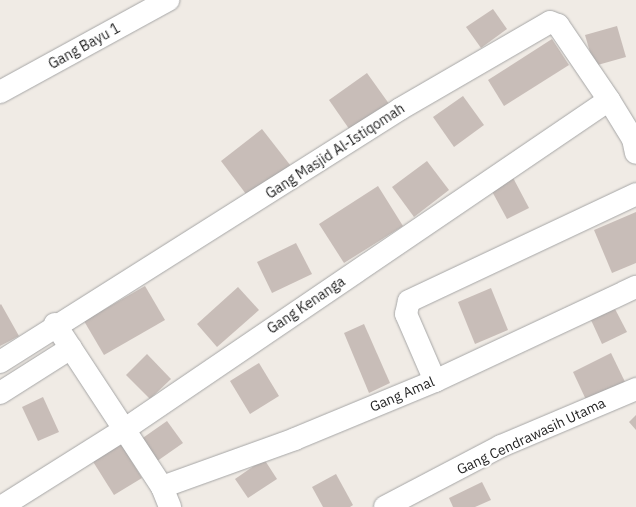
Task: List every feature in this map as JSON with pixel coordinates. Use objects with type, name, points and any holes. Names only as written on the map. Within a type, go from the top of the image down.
[{"type":"street","name":"Gang Bayu 1","points":[[0,92],[168,0]]},
{"type":"street","name":"Gang Masjid Al-Istiqomah","points":[[0,362],[55,324],[540,26],[550,22],[558,25],[609,100],[635,143]]},
{"type":"street","name":"Gang Kenanga","points":[[1,507],[125,429],[609,100]]},
{"type":"street","points":[[435,381],[406,314],[409,301],[636,194]]},
{"type":"street","name":"Gang Amal","points":[[162,487],[295,439],[435,381],[636,287]]},
{"type":"street","points":[[55,324],[162,487],[170,507]]},
{"type":"street","points":[[0,393],[71,348]]},
{"type":"street","name":"Gang Cendrawasih Utama","points":[[385,507],[501,446],[636,389]]},
{"type":"building","points":[[493,9],[507,29],[481,48],[466,27]]},
{"type":"building","points":[[617,26],[626,57],[594,66],[585,35]]},
{"type":"building","points":[[552,39],[569,65],[504,106],[488,80]]},
{"type":"building","points":[[367,73],[392,108],[354,136],[329,100]]},
{"type":"building","points":[[463,96],[484,125],[454,147],[433,117]]},
{"type":"building","points":[[262,129],[294,170],[252,202],[221,161]]},
{"type":"building","points":[[427,161],[449,190],[414,217],[392,187]]},
{"type":"building","points":[[510,172],[529,208],[507,219],[488,184]]},
{"type":"building","points":[[378,186],[403,226],[344,263],[319,224]]},
{"type":"building","points":[[636,212],[636,263],[612,273],[594,230]]},
{"type":"building","points":[[296,243],[312,274],[272,293],[257,262]]},
{"type":"building","points":[[145,286],[165,320],[104,355],[84,321]]},
{"type":"building","points":[[238,287],[259,310],[217,347],[197,324]]},
{"type":"building","points":[[491,288],[508,330],[475,344],[458,302]]},
{"type":"building","points":[[1,304],[19,336],[0,346],[0,305]]},
{"type":"building","points":[[615,309],[627,332],[602,344],[591,320]]},
{"type":"building","points":[[364,324],[390,383],[369,393],[344,333]]},
{"type":"building","points":[[611,353],[627,386],[588,404],[573,372]]},
{"type":"building","points":[[147,354],[171,379],[150,399],[126,375]]},
{"type":"building","points":[[259,363],[279,396],[250,414],[230,381]]},
{"type":"building","points":[[43,397],[59,432],[38,441],[22,407]]},
{"type":"building","points":[[636,415],[636,430],[629,422]]},
{"type":"building","points":[[167,421],[183,443],[153,464],[137,442]]},
{"type":"building","points":[[120,442],[142,478],[114,495],[92,460]]},
{"type":"building","points":[[264,459],[277,479],[248,498],[235,479]]},
{"type":"building","points":[[336,474],[353,505],[350,507],[323,507],[312,487]]},
{"type":"building","points":[[482,482],[491,500],[475,507],[453,507],[449,498]]}]
